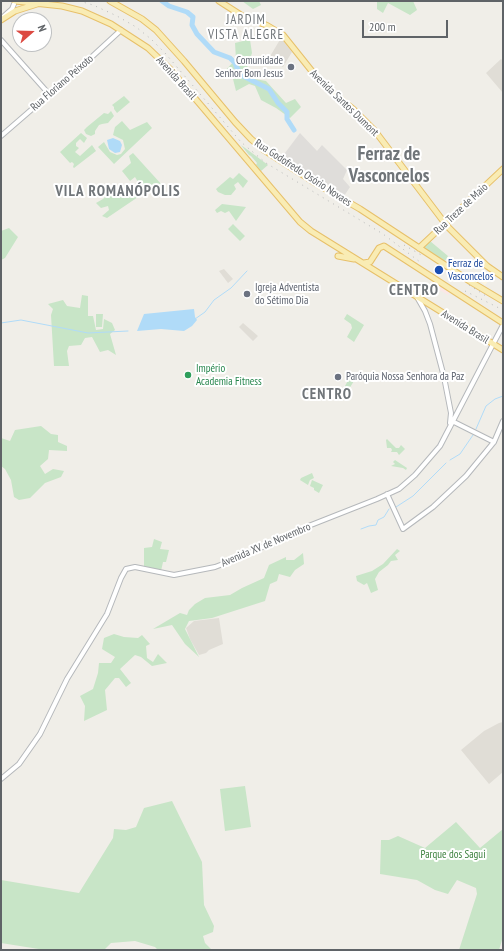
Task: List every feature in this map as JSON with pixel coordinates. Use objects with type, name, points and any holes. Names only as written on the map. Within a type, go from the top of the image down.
[{"type":"main road","name":"Rua Godofredo Osório Novaes","points":[[110,1],[142,19],[156,30],[240,128],[259,146],[503,301]]},
{"type":"main road","name":"Avenida Santos Dumont","points":[[219,1],[244,17],[266,25],[280,33],[311,72],[371,127],[446,224],[467,247],[487,266],[503,277]]},
{"type":"main road","name":"Avenida Brasil","points":[[15,3],[42,3],[82,11],[98,17],[148,48],[170,69],[298,218],[325,240],[358,260],[368,264],[503,350]]},
{"type":"main road","points":[[1,21],[15,11],[42,3]]},
{"type":"main road","name":"Rua Treze de Maio","points":[[419,248],[503,169]]},
{"type":"main road","points":[[368,264],[382,246],[503,324]]},
{"type":"main road","points":[[338,256],[358,260]]},
{"type":"street","points":[[1,21],[12,9],[15,3]]},
{"type":"street","name":"Rua Floriano Peixoto","points":[[1,136],[121,30]]},
{"type":"street","points":[[1,40],[49,94]]},
{"type":"street","points":[[416,296],[425,311],[431,326],[444,377],[451,414],[449,427]]},
{"type":"street","name":"Avenida XV de Novembro","points":[[1,779],[19,764],[40,734],[67,679],[107,614],[126,569],[135,567],[174,575],[215,566],[236,559],[318,522],[387,494],[406,483],[425,465],[440,446],[492,342],[503,324]]},
{"type":"street","points":[[452,421],[494,442]]},
{"type":"street","points":[[387,494],[403,529],[448,494],[466,476],[494,442],[503,422]]},
{"type":"shaded area","points":[[281,38],[292,52],[283,67],[269,58]]},
{"type":"shaded area","points":[[501,59],[503,61],[503,93],[486,73]]},
{"type":"shaded area","points":[[300,133],[317,151],[322,145],[347,170],[343,179],[350,187],[344,196],[282,157]]},
{"type":"shaded area","points":[[224,269],[233,279],[228,283],[219,271]]},
{"type":"shaded area","points":[[490,271],[494,274],[485,285],[481,282]]},
{"type":"shaded area","points":[[433,281],[450,291],[448,295],[431,285]]},
{"type":"shaded area","points":[[243,323],[258,336],[253,341],[239,327]]},
{"type":"shaded area","points":[[219,618],[223,644],[199,655],[186,628],[194,621]]},
{"type":"shaded area","points":[[503,722],[503,772],[489,784],[461,750],[484,731]]},
{"type":"green space","points":[[242,1],[259,1],[261,5],[253,9]]},
{"type":"green space","points":[[377,1],[413,1],[417,10],[410,15],[388,3],[383,13],[377,9]]},
{"type":"green space","points":[[249,33],[252,53],[245,74],[255,79],[266,81],[286,103],[295,99],[301,107],[290,118],[261,100],[255,86],[249,84],[236,91],[233,79],[224,72],[236,59],[235,43],[243,41]]},
{"type":"green space","points":[[124,96],[130,102],[117,113],[112,105]]},
{"type":"green space","points":[[111,111],[114,116],[108,123],[99,125],[95,131],[95,134],[91,136],[86,134],[84,130],[87,127],[104,113],[108,114]]},
{"type":"green space","points":[[122,121],[130,130],[147,122],[152,128],[114,164],[98,147],[104,142],[110,152],[117,155],[121,154],[125,149],[123,140],[113,135],[115,127]]},
{"type":"green space","points":[[81,133],[87,138],[84,143],[80,139],[76,143],[76,146],[79,148],[75,152],[80,156],[92,145],[96,151],[74,168],[74,164],[72,162],[70,163],[60,152]]},
{"type":"green space","points":[[241,145],[268,165],[261,171],[256,165],[257,163]]},
{"type":"green space","points":[[133,153],[162,185],[155,194],[151,189],[142,183],[137,188],[134,186],[138,182],[135,177],[130,181],[122,171],[131,163],[129,156]]},
{"type":"green space","points":[[239,173],[248,181],[243,188],[238,182],[234,185],[236,189],[231,195],[225,195],[218,192],[216,189],[230,177],[233,179]]},
{"type":"green space","points":[[126,183],[132,190],[127,195],[128,198],[135,193],[138,197],[107,218],[102,216],[109,210],[108,206],[101,208],[96,203],[115,188],[122,189]]},
{"type":"green space","points":[[222,204],[246,207],[236,221],[229,211],[225,213],[221,211],[217,213],[215,210]]},
{"type":"green space","points":[[233,224],[245,236],[240,241],[228,229]]},
{"type":"green space","points":[[9,228],[18,237],[5,258],[1,260],[1,231]]},
{"type":"green space","points":[[430,241],[448,256],[445,261],[424,248],[424,246]]},
{"type":"green space","points":[[82,295],[88,296],[88,316],[93,316],[96,330],[103,329],[104,319],[112,323],[115,330],[110,334],[116,355],[108,350],[100,352],[92,337],[85,338],[81,345],[69,346],[67,351],[69,366],[54,366],[51,315],[53,309],[48,304],[63,300],[67,306],[80,308]]},
{"type":"green space","points":[[96,314],[103,314],[102,327],[96,327]]},
{"type":"green space","points":[[347,314],[364,325],[354,342],[347,337],[352,328],[351,324],[344,319]]},
{"type":"green space","points":[[352,373],[357,376],[347,390],[345,389],[345,386]]},
{"type":"green space","points":[[41,426],[51,434],[58,435],[58,442],[67,446],[67,451],[49,450],[48,459],[40,466],[45,474],[53,469],[64,471],[61,477],[45,483],[30,498],[19,500],[14,497],[11,480],[5,469],[1,466],[1,438],[10,441],[15,430]]},
{"type":"green space","points":[[387,439],[396,448],[399,448],[401,445],[405,449],[399,455],[397,452],[391,452],[391,448],[387,448]]},
{"type":"green space","points":[[395,460],[407,468],[406,470],[391,466],[395,464],[393,462]]},
{"type":"green space","points":[[312,473],[314,478],[310,480],[308,485],[300,480],[301,478]]},
{"type":"green space","points":[[312,480],[323,485],[319,493],[310,486]]},
{"type":"green space","points":[[154,539],[162,542],[160,549],[169,550],[166,562],[163,562],[161,571],[144,566],[144,548],[152,547]]},
{"type":"green space","points":[[397,549],[400,551],[395,555],[398,560],[391,561],[379,572],[375,579],[378,590],[371,593],[367,583],[364,585],[357,581],[356,576],[372,571],[383,564]]},
{"type":"green space","points":[[303,553],[304,564],[295,570],[290,577],[279,574],[277,581],[270,584],[265,601],[212,618],[189,621],[185,629],[199,657],[185,644],[172,625],[153,629],[180,613],[187,615],[189,610],[195,604],[205,598],[230,595],[264,578],[269,565],[286,557],[286,560],[294,560]]},
{"type":"green space","points":[[114,634],[124,637],[138,638],[142,635],[150,644],[146,646],[147,658],[153,662],[158,654],[167,663],[152,666],[141,657],[135,655],[120,669],[131,683],[126,687],[119,678],[115,678],[105,690],[107,710],[84,721],[85,706],[80,696],[93,689],[98,673],[99,663],[111,663],[115,657],[102,649],[104,638]]},
{"type":"green space","points":[[245,786],[251,827],[225,831],[220,789]]},
{"type":"green space","points":[[172,801],[202,862],[204,905],[214,926],[213,932],[203,936],[205,943],[212,950],[158,950],[155,947],[135,941],[111,943],[104,950],[45,950],[1,943],[1,880],[79,893],[113,838],[114,829],[126,830],[136,827],[144,808]]},
{"type":"green space","name":"Parque dos Sagui","points":[[456,822],[480,848],[503,829],[503,937],[499,950],[459,950],[477,894],[476,888],[457,880],[448,894],[435,890],[417,880],[380,874],[381,840],[389,840],[398,836],[425,848]]},
{"type":"water","points":[[113,138],[120,141],[122,145],[120,152],[115,153],[109,149],[107,140]]},
{"type":"water","points":[[194,309],[197,320],[192,326],[184,331],[161,329],[137,331],[144,314]]},
{"type":"waterway","points":[[162,1],[169,6],[187,12],[193,17],[192,25],[197,34],[214,52],[230,58],[243,76],[269,89],[278,103],[287,112],[287,119],[294,130]]},
{"type":"waterway","points":[[195,319],[205,312],[214,300],[231,288],[247,271]]},
{"type":"waterway","points":[[1,323],[21,320],[88,333],[128,331]]},
{"type":"waterway","points":[[476,429],[486,406],[495,399],[503,396]]},
{"type":"waterway","points":[[450,460],[460,454],[473,435]]},
{"type":"waterway","points":[[396,507],[413,496],[446,463]]},
{"type":"waterway","points":[[361,529],[376,525],[378,520],[384,517],[389,509]]},
{"type":"railway","points":[[79,1],[93,5],[117,16],[136,27],[151,39],[165,53],[241,142],[266,163],[383,234],[420,262]]},
{"type":"railway","points":[[404,245],[423,256]]},
{"type":"railway","points":[[469,285],[486,296]]},
{"type":"railway","points":[[465,291],[503,310]]},
{"type":"place","name":"Comunidade Senhor Bom Jesus","points":[[291,67]]},
{"type":"place","name":"Ferraz de Vasconcelos","points":[[439,270]]},
{"type":"place","name":"Igreja Adventista do Sétimo Dia","points":[[247,294]]},
{"type":"place","name":"Império Academia Fitness","points":[[188,375]]},
{"type":"place","name":"Paróquia Nossa Senhora da Paz","points":[[338,377]]},
{"type":"district","name":"JARDIM VISTA ALEGRE","points":[[246,28]]},
{"type":"district","name":"Ferraz de Vasconcelos","points":[[389,166]]},
{"type":"district","name":"VILA ROMANÓPOLIS","points":[[118,192]]},
{"type":"district","name":"CENTRO","points":[[414,291]]},
{"type":"district","name":"CENTRO","points":[[327,395]]}]
